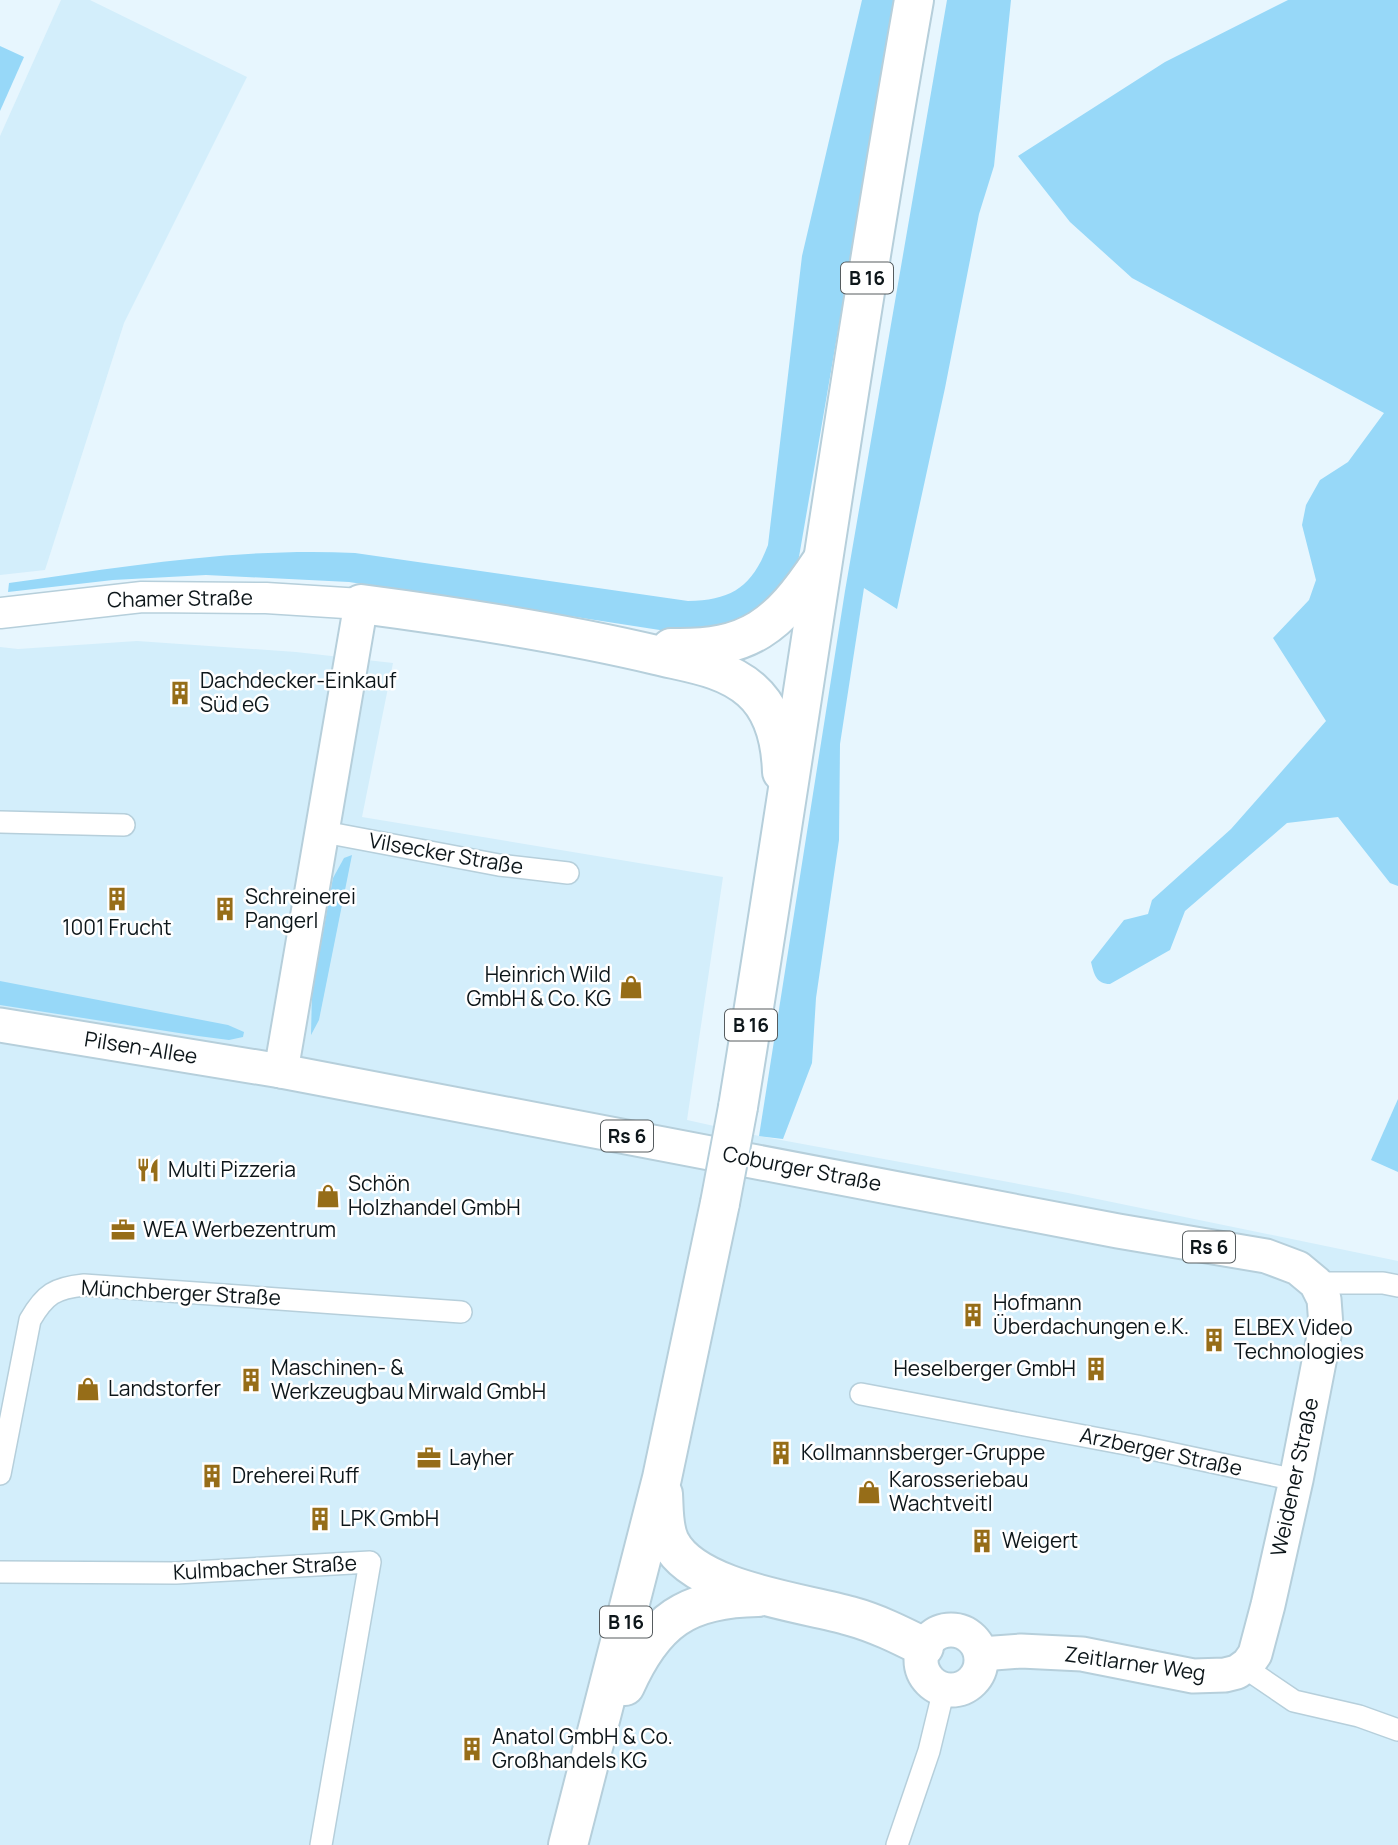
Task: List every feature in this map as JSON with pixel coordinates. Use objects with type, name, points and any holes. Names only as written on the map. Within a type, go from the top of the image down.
[{"type":"highway","name":"B 16","points":[[568,1845],[662,1478],[720,1203],[738,1107],[877,211],[914,0]]},
{"type":"highway","name":"B 16","points":[[620,646],[701,648],[739,641],[765,628],[782,614],[801,593],[825,557]]},
{"type":"highway","points":[[361,604],[458,617],[620,646]]},
{"type":"highway","name":"B 16","points":[[620,646],[716,670],[737,679],[765,704],[775,728],[781,757],[783,820]]},
{"type":"highway","name":"B 16","points":[[662,1478],[664,1522],[670,1541],[679,1554],[692,1567],[714,1578],[769,1597]]},
{"type":"highway","name":"B 16","points":[[590,1765],[637,1659],[647,1643],[670,1620],[691,1608],[719,1600],[769,1597]]},
{"type":"highway","points":[[769,1597],[851,1616],[892,1631],[924,1647]]},
{"type":"main road","points":[[281,1071],[361,604]]},
{"type":"main road","name":"Pilsen-Allee","points":[[0,1025],[281,1071]]},
{"type":"main road","name":"Coburger Straße","points":[[281,1071],[1118,1231],[1266,1256],[1298,1268],[1315,1283]]},
{"type":"main road","name":"Weidener Straße","points":[[1244,1667],[1255,1654],[1268,1605],[1326,1326],[1324,1299],[1315,1283]]},
{"type":"main road","points":[[957,1631],[972,1639],[981,1654],[981,1663],[975,1679],[961,1689],[935,1686],[923,1671],[921,1662],[924,1647],[931,1637],[939,1633],[957,1631]]},
{"type":"main road","name":"Zeitlarner Weg","points":[[981,1654],[1021,1651],[1082,1654],[1193,1676],[1225,1675],[1244,1667]]},
{"type":"street","name":"Chamer Straße","points":[[0,613],[142,597],[266,598],[361,604]]},
{"type":"street","points":[[0,822],[124,825]]},
{"type":"street","name":"Vilsecker Straße","points":[[324,832],[499,865],[568,873]]},
{"type":"street","points":[[1315,1283],[1383,1283],[1398,1286]]},
{"type":"street","name":"Münchberger Straße","points":[[0,1474],[30,1320],[50,1293],[64,1287],[84,1285],[461,1312]]},
{"type":"street","name":"Arzberger Straße","points":[[861,1394],[1137,1446],[1296,1480]]},
{"type":"street","name":"Kulmbacher Straße","points":[[0,1572],[164,1573],[370,1563],[321,1845]]},
{"type":"street","points":[[1244,1667],[1294,1701],[1360,1716],[1398,1730]]},
{"type":"street","points":[[897,1845],[929,1751],[944,1689]]},
{"type":"shaded area","points":[[61,0],[90,0],[247,77],[124,323],[45,570],[0,575],[0,136]]},
{"type":"shaded area","points":[[862,0],[895,0],[799,557],[791,578],[750,623],[679,633],[349,582],[206,575],[113,580],[8,592],[9,583],[138,565],[225,556],[312,552],[355,553],[688,601],[717,598],[738,588],[755,571],[768,545],[802,256]]},
{"type":"shaded area","points":[[947,0],[1011,0],[994,166],[979,214],[897,609],[864,588],[840,744],[839,840],[816,998],[812,1063],[783,1139],[759,1136],[845,591]]},
{"type":"shaded area","points":[[1288,0],[1398,0],[1398,886],[1390,883],[1338,817],[1287,823],[1185,911],[1170,950],[1110,984],[1105,984],[1096,978],[1091,962],[1124,920],[1148,914],[1152,900],[1231,829],[1326,721],[1273,638],[1309,600],[1316,580],[1302,525],[1306,505],[1320,480],[1348,462],[1384,413],[1132,278],[1070,222],[1018,156],[1165,62]]},
{"type":"shaded area","points":[[0,46],[24,57],[0,111]]},
{"type":"shaded area","points":[[137,641],[296,652],[393,663],[362,817],[723,877],[687,1120],[759,1136],[1068,1193],[1398,1261],[1398,1845],[0,1845],[0,647],[18,649]]},
{"type":"shaded area","points":[[352,855],[319,1020],[311,1035],[312,992],[333,878],[344,858]]},
{"type":"shaded area","points":[[0,981],[228,1025],[244,1032],[243,1037],[229,1040],[198,1036],[0,1005]]},
{"type":"shaded area","points":[[1398,1099],[1398,1172],[1371,1160]]},
{"type":"place","name":"Dachdecker-Einkauf Süd eG","points":[[180,693]]},
{"type":"place","name":"1001 Frucht","points":[[117,899]]},
{"type":"place","name":"Schreinerei Pangerl","points":[[225,909]]},
{"type":"place","name":"Heinrich Wild GmbH & Co. KG","points":[[631,987]]},
{"type":"place","name":"Multi Pizzeria","points":[[148,1170]]},
{"type":"place","name":"Schön Holzhandel GmbH","points":[[328,1196]]},
{"type":"place","name":"WEA Werbezentrum","points":[[123,1230]]},
{"type":"place","name":"Hofmann Überdachungen e.K.","points":[[973,1315]]},
{"type":"place","name":"ELBEX Video Technologies","points":[[1214,1340]]},
{"type":"place","name":"Heselberger GmbH","points":[[1096,1369]]},
{"type":"place","name":"Maschinen- & Werkzeugbau Mirwald GmbH","points":[[251,1380]]},
{"type":"place","name":"Landstorfer","points":[[88,1389]]},
{"type":"place","name":"Kollmannsberger-Gruppe","points":[[781,1453]]},
{"type":"place","name":"Layher","points":[[429,1458]]},
{"type":"place","name":"Dreherei Ruff","points":[[212,1476]]},
{"type":"place","name":"Karosseriebau Wachtveitl","points":[[869,1492]]},
{"type":"place","name":"LPK GmbH","points":[[320,1519]]},
{"type":"place","name":"Weigert","points":[[982,1541]]},
{"type":"place","name":"Anatol GmbH & Co. Großhandels KG","points":[[472,1749]]}]
